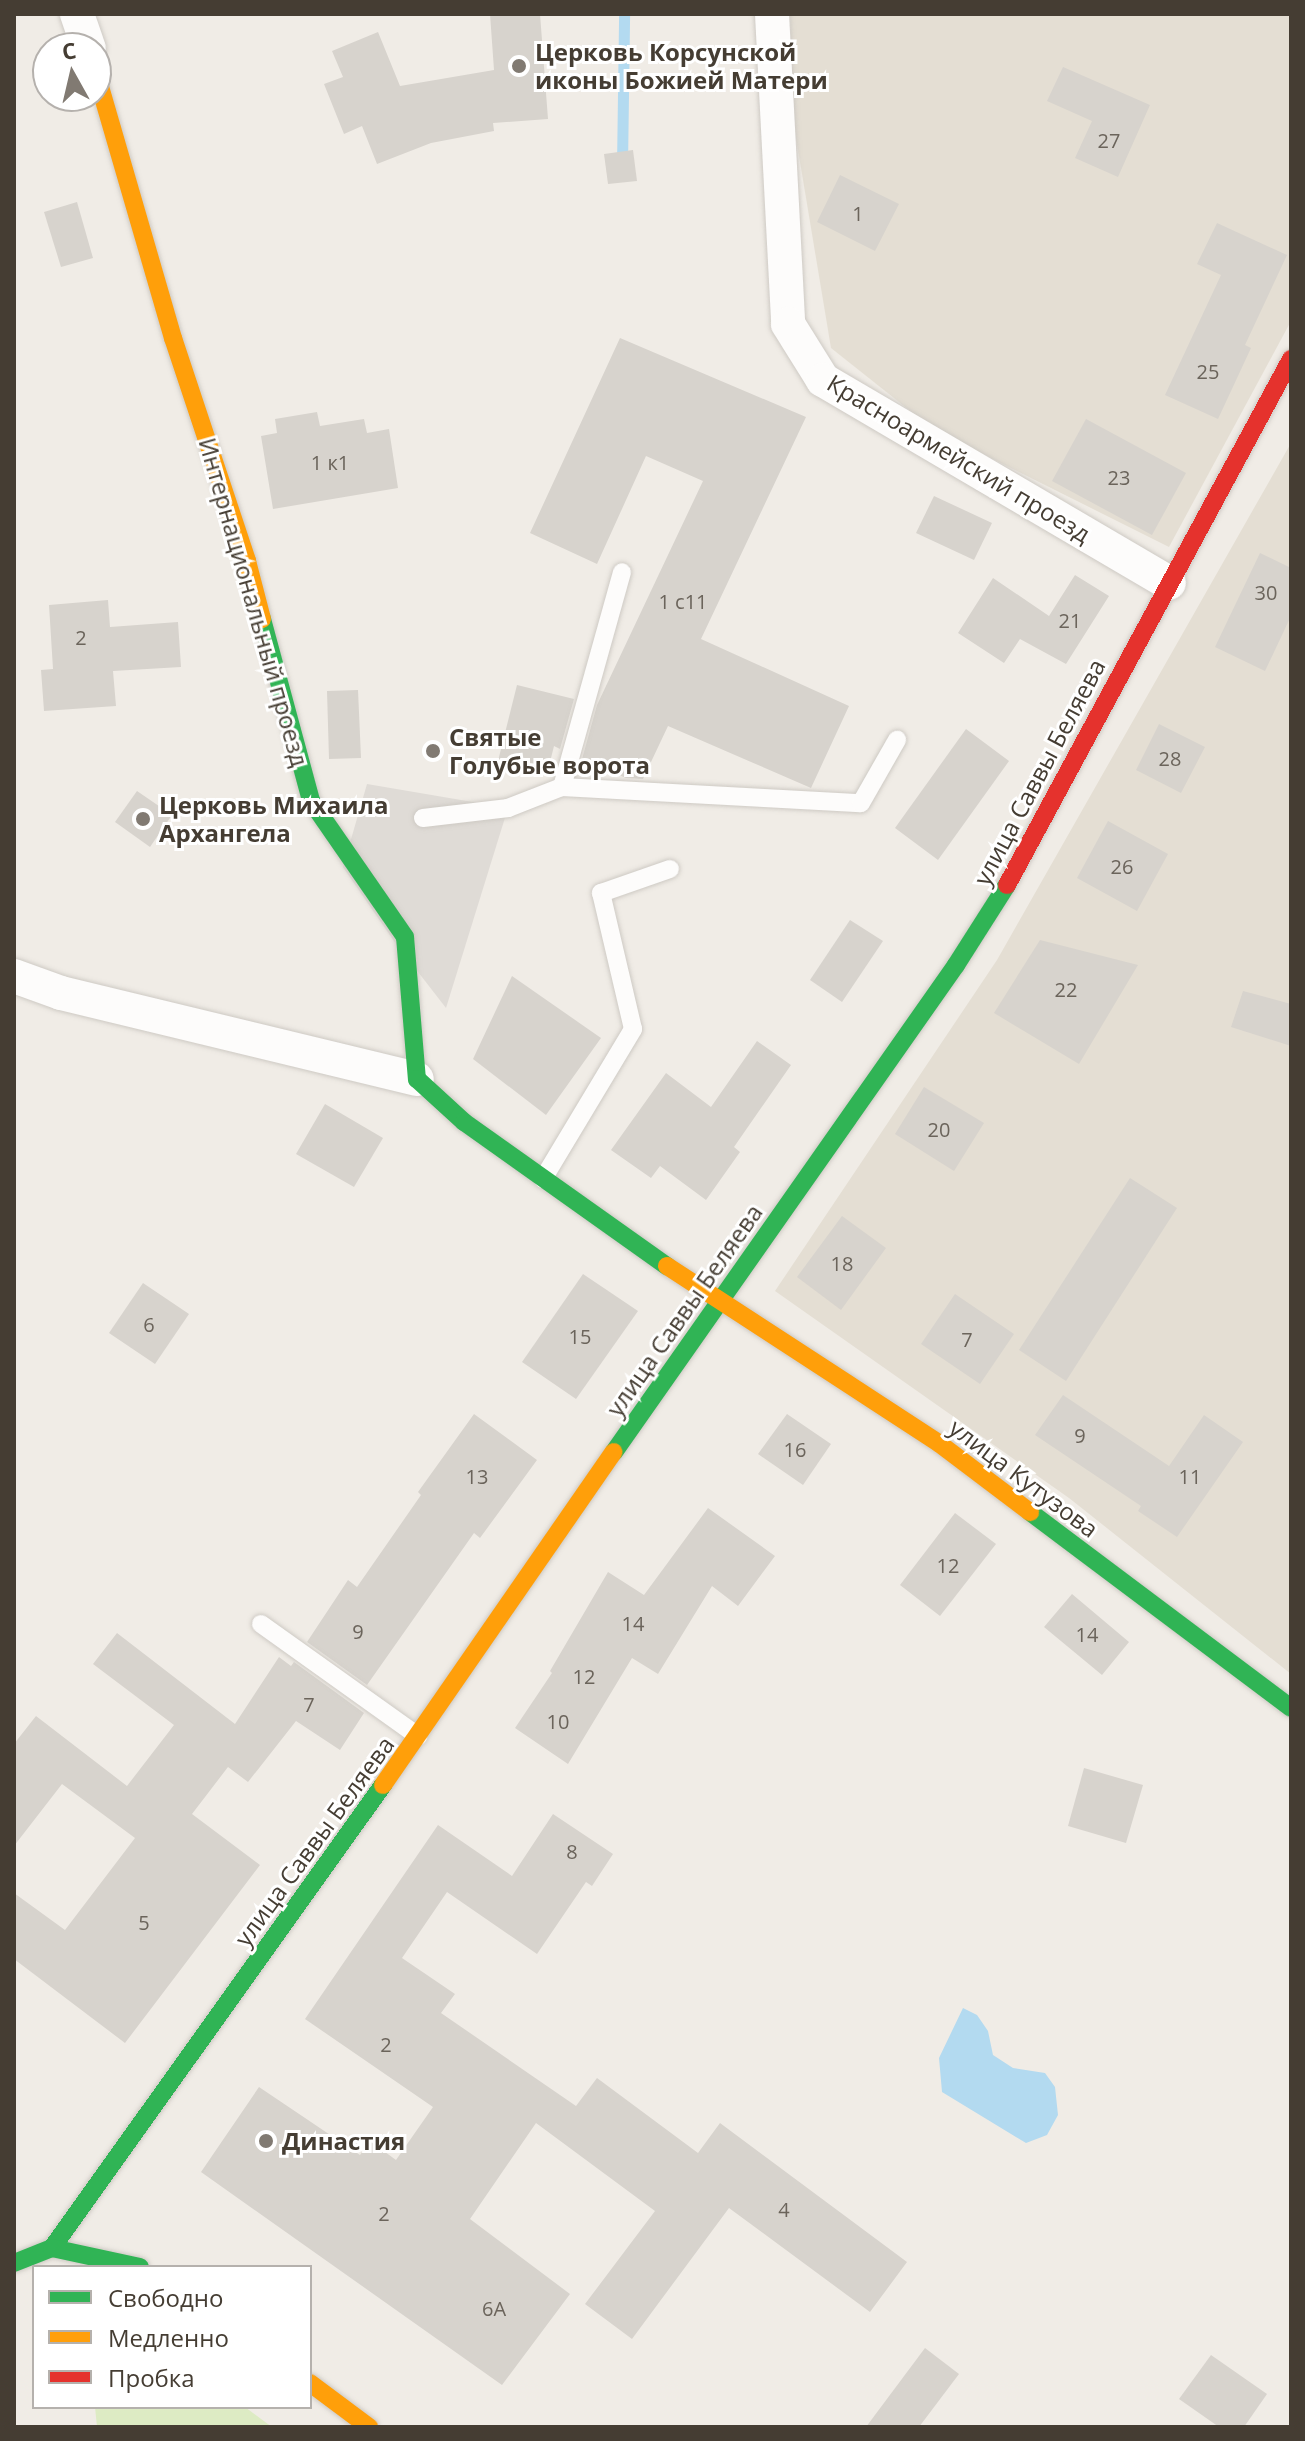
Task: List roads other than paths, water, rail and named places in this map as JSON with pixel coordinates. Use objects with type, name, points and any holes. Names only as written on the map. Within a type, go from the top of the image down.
[{"type":"street","name":"Красноармейский проезд","points":[[772,14],[788,324],[823,380],[1169,583]]},
{"type":"street","name":"Интернациональный проезд","points":[[107,112],[173,338],[247,561],[311,801],[405,937],[417,1079]]},
{"type":"street","name":"улица Саввы Беляева","points":[[52,2248],[418,1736],[717,1302],[956,965],[1001,895],[1291,359]]},
{"type":"street","points":[[14,976],[61,993],[417,1079],[464,1122],[717,1302]]},
{"type":"street","name":"улица Кутузова","points":[[717,1302],[940,1444],[1291,1708]]},
{"type":"street","points":[[14,2263],[52,2248],[131,2265]]},
{"type":"street","points":[[312,2384],[369,2427]]},
{"type":"lane","points":[[562,787],[622,572]]},
{"type":"lane","points":[[423,818],[508,808],[562,787],[861,803],[897,740]]},
{"type":"lane","points":[[543,1179],[633,1029],[601,893],[670,869]]},
{"type":"lane","points":[[261,1624],[418,1736]]},
{"type":"water","points":[[963,2008],[977,2015],[988,2031],[993,2055],[1013,2068],[1045,2073],[1055,2087],[1058,2115],[1047,2135],[1026,2143],[942,2092],[939,2058]]},
{"type":"waterway","points":[[622,166],[624,14]]},
{"type":"place","name":"Церковь Корсунской иконы Божией Матери","points":[[519,66]]},
{"type":"place","name":"Святые Голубые ворота","points":[[433,751]]},
{"type":"place","name":"Церковь Михаила Архангела","points":[[143,819]]},
{"type":"place","name":"Династия","points":[[266,2141]]}]
